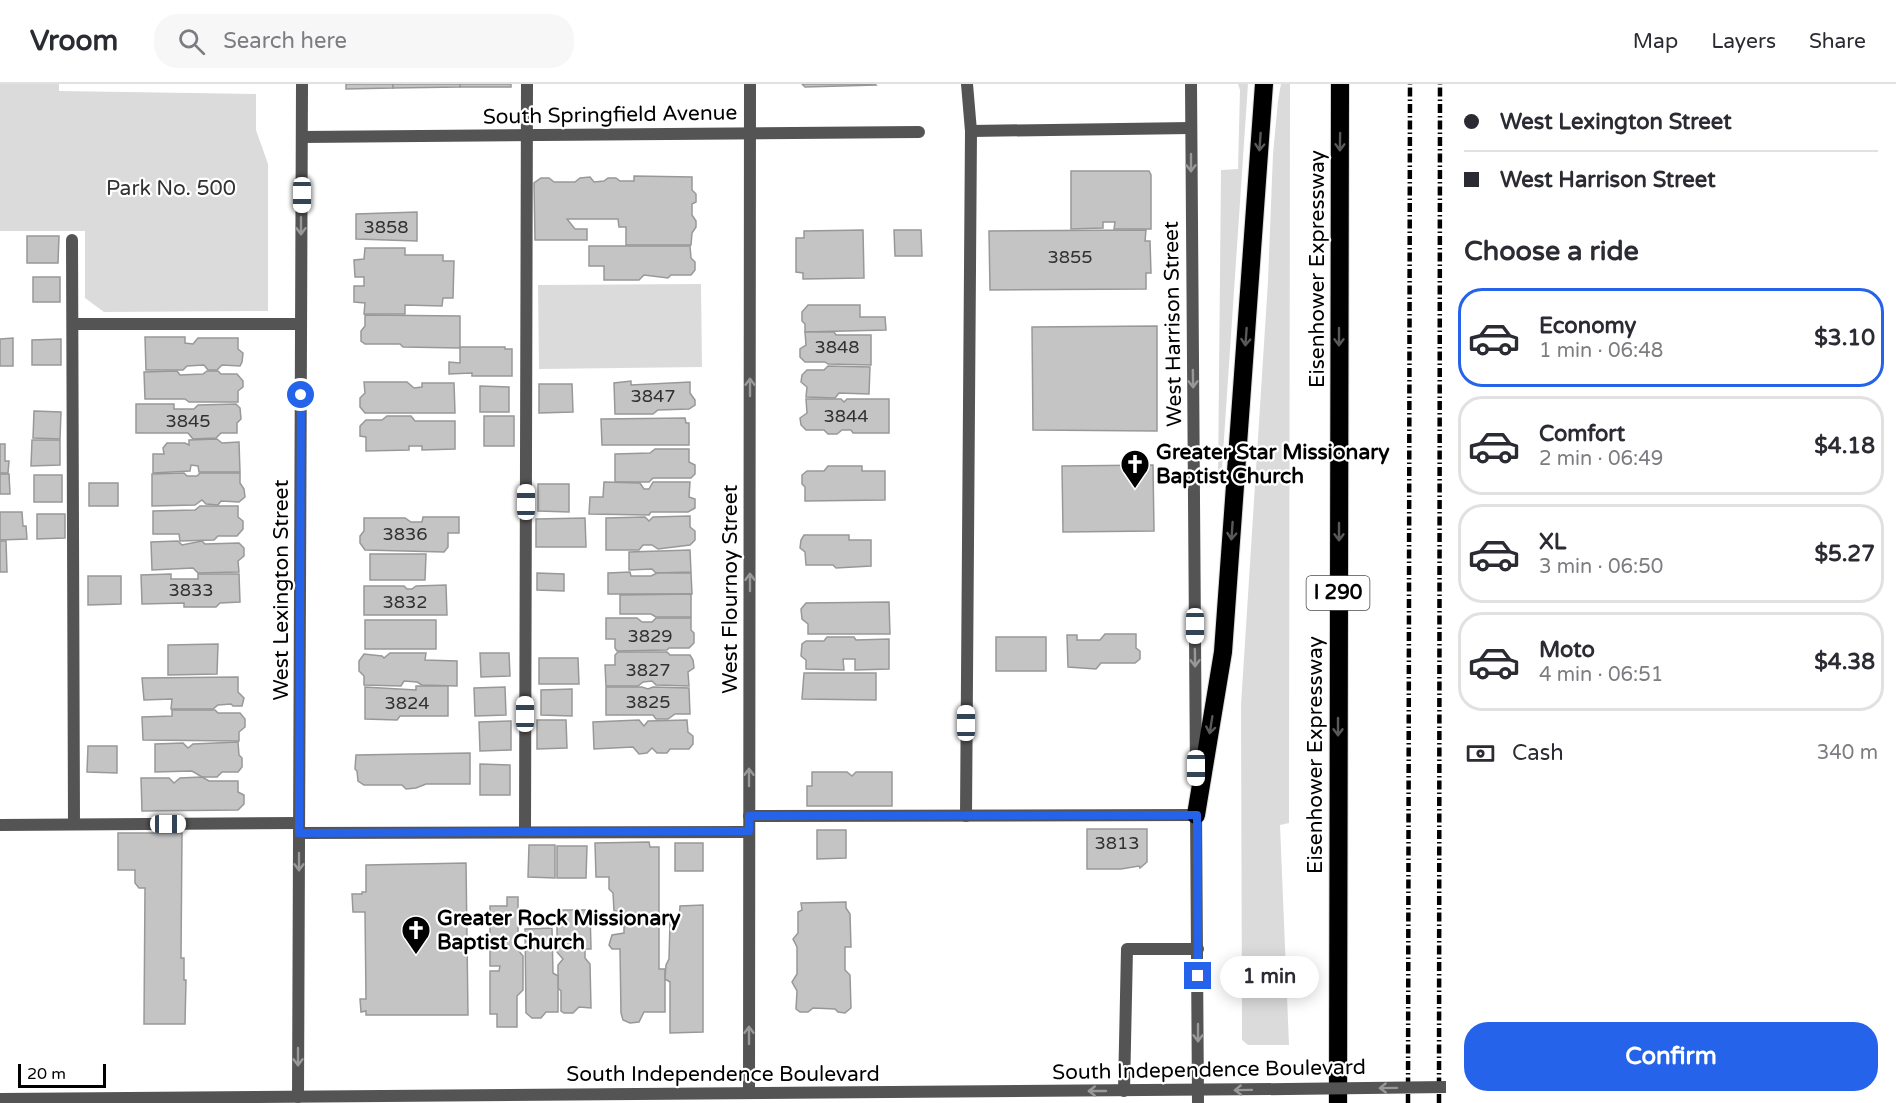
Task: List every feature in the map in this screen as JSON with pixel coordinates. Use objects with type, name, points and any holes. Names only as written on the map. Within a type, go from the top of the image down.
[{"type":"highway","points":[[1197,815],[1223,652],[1264,84]]},
{"type":"highway","name":"Eisenhower Expressway","points":[[1338,1103],[1340,84]]},
{"type":"street","name":"West Lexington Street","points":[[298,1097],[302,84]]},
{"type":"street","points":[[525,832],[527,84]]},
{"type":"street","name":"West Flournoy Street","points":[[749,1093],[750,84]]},
{"type":"street","points":[[966,816],[971,131],[967,84]]},
{"type":"street","name":"West Harrison Street","points":[[1191,84],[1198,1097]]},
{"type":"street","points":[[971,131],[1191,128]]},
{"type":"street","name":"South Springfield Avenue","points":[[302,137],[919,132]]},
{"type":"street","points":[[72,240],[74,824]]},
{"type":"street","points":[[73,324],[301,324]]},
{"type":"street","points":[[749,816],[1197,815]]},
{"type":"street","points":[[0,825],[74,824],[525,832],[749,831]]},
{"type":"street","points":[[1124,1091],[1126,949],[1198,949]]},
{"type":"street","name":"South Independence Boulevard","points":[[0,1099],[1124,1091],[1198,1097],[1287,1089],[1446,1087]]},
{"type":"green space","name":"Park No. 500","points":[[0,84],[59,84],[59,91],[256,94],[256,130],[268,164],[268,311],[104,312],[85,298],[85,231],[0,231]]},
{"type":"green space","points":[[1238,84],[1248,84],[1221,483],[1218,483],[1221,170],[1238,169],[1240,90]]},
{"type":"green space","points":[[1281,84],[1290,84],[1289,823],[1280,825],[1289,1045],[1248,1045],[1242,1040],[1241,705],[1268,281],[1273,154]]},
{"type":"green space","points":[[701,284],[702,367],[539,369],[538,285]]},
{"type":"building","points":[[346,84],[393,84],[393,88],[346,89]]},
{"type":"building","points":[[393,84],[460,84],[460,87],[393,88]]},
{"type":"building","points":[[460,84],[511,84],[511,87],[460,87]]},
{"type":"building","points":[[802,84],[875,84],[876,85],[805,87]]},
{"type":"building","points":[[1071,171],[1149,171],[1151,175],[1151,229],[1114,229],[1115,222],[1103,222],[1103,228],[1071,229]]},
{"type":"building","points":[[634,176],[692,177],[692,190],[696,194],[696,202],[692,204],[692,215],[696,221],[696,227],[692,233],[691,245],[626,245],[626,227],[619,227],[618,219],[567,219],[575,229],[587,229],[587,240],[535,240],[534,183],[541,178],[549,178],[554,182],[575,182],[580,178],[590,177],[594,182],[608,178],[634,181]]},
{"type":"building","points":[[417,212],[417,241],[356,239],[356,214]]},
{"type":"building","points":[[863,230],[864,278],[803,279],[803,273],[796,272],[796,238],[804,238],[804,231]]},
{"type":"building","points":[[894,230],[921,230],[922,256],[895,256]]},
{"type":"building","points":[[1146,230],[1145,241],[1150,241],[1151,273],[1146,273],[1146,289],[990,290],[989,231]]},
{"type":"building","points":[[27,236],[59,236],[58,263],[27,263]]},
{"type":"building","points":[[589,246],[690,246],[695,270],[691,275],[671,275],[668,278],[644,275],[639,280],[604,280],[604,266],[589,266]]},
{"type":"building","points":[[365,248],[405,248],[405,255],[443,255],[443,261],[454,261],[453,298],[443,298],[442,306],[405,305],[405,314],[364,314],[365,303],[354,302],[354,286],[364,286],[364,277],[355,277],[354,260],[364,259]]},
{"type":"building","points":[[33,277],[60,277],[60,302],[33,302]]},
{"type":"building","points":[[808,305],[860,305],[860,317],[885,317],[886,330],[805,332],[802,312]]},
{"type":"building","points":[[365,315],[460,316],[460,348],[365,344],[361,341],[361,331],[365,326]]},
{"type":"building","points":[[1157,326],[1157,431],[1033,430],[1032,327]]},
{"type":"building","points":[[805,332],[871,335],[871,365],[805,362],[800,357],[800,349],[806,345]]},
{"type":"building","points":[[145,337],[185,337],[185,343],[193,344],[198,338],[238,338],[238,349],[243,353],[242,362],[240,366],[222,365],[217,370],[208,370],[204,365],[187,366],[183,370],[146,370]]},
{"type":"building","points":[[13,338],[13,366],[0,366],[0,339]]},
{"type":"building","points":[[61,339],[61,365],[32,365],[32,340]]},
{"type":"building","points":[[460,347],[512,349],[512,376],[449,374],[449,362],[460,363]]},
{"type":"building","points":[[828,366],[870,367],[869,394],[839,393],[835,398],[806,397],[807,387],[801,382],[802,375],[807,370],[824,370]]},
{"type":"building","points":[[177,371],[180,375],[203,374],[207,371],[237,374],[243,381],[243,387],[238,391],[238,402],[145,399],[144,372]]},
{"type":"building","points":[[631,381],[631,385],[690,382],[690,393],[695,400],[695,405],[689,409],[658,410],[653,414],[615,414],[614,383]]},
{"type":"building","points":[[364,382],[407,382],[414,388],[422,387],[422,383],[454,383],[455,413],[365,413],[360,407],[360,398],[365,393]]},
{"type":"building","points":[[539,384],[572,384],[573,412],[539,413]]},
{"type":"building","points":[[480,386],[509,387],[509,412],[480,412]]},
{"type":"building","points":[[806,399],[841,399],[844,402],[847,399],[889,399],[889,433],[853,433],[851,430],[842,430],[837,434],[828,434],[824,430],[806,430],[801,425],[800,418],[807,413]]},
{"type":"building","points":[[136,404],[174,404],[174,409],[194,409],[198,405],[236,404],[240,408],[241,419],[237,423],[237,433],[221,433],[216,438],[193,439],[188,433],[136,433]]},
{"type":"building","points":[[34,411],[61,412],[60,439],[33,438]]},
{"type":"building","points":[[387,416],[411,416],[415,421],[455,421],[455,449],[422,450],[422,446],[409,446],[409,450],[366,451],[366,437],[360,436],[360,426],[366,420],[382,420]]},
{"type":"building","points":[[484,416],[514,416],[514,446],[484,446]]},
{"type":"building","points":[[685,418],[686,423],[689,423],[689,445],[602,445],[601,419]]},
{"type":"building","points":[[217,439],[222,443],[239,442],[240,472],[199,472],[198,466],[191,465],[190,471],[153,473],[153,454],[164,454],[163,448],[167,443],[189,445],[189,440]]},
{"type":"building","points":[[32,440],[60,440],[60,465],[31,466]]},
{"type":"building","points":[[0,444],[5,444],[5,461],[9,461],[8,473],[0,473]]},
{"type":"building","points":[[655,449],[689,449],[689,462],[695,465],[695,474],[691,478],[653,478],[649,482],[615,482],[615,454],[650,453]]},
{"type":"building","points":[[1153,465],[1154,531],[1063,532],[1062,466]]},
{"type":"building","points":[[828,466],[862,466],[862,471],[885,471],[885,500],[805,501],[802,475],[807,471],[824,471]]},
{"type":"building","points":[[184,473],[187,476],[197,476],[200,473],[240,473],[240,483],[245,497],[239,502],[221,501],[218,505],[206,504],[202,500],[195,505],[152,506],[152,474]]},
{"type":"building","points":[[0,474],[9,474],[10,494],[0,494]]},
{"type":"building","points":[[34,475],[62,475],[62,502],[34,502]]},
{"type":"building","points":[[604,482],[640,483],[644,489],[649,489],[653,482],[690,482],[689,497],[695,499],[695,508],[688,512],[651,512],[649,515],[589,514],[590,497],[603,497]]},
{"type":"building","points":[[89,483],[118,483],[118,506],[89,506]]},
{"type":"building","points":[[538,484],[569,484],[569,512],[538,511]]},
{"type":"building","points":[[200,506],[238,506],[238,517],[243,521],[243,529],[237,536],[218,536],[214,540],[180,541],[179,534],[153,534],[153,511],[195,510]]},
{"type":"building","points":[[0,512],[22,512],[27,539],[0,540]]},
{"type":"building","points":[[37,514],[65,514],[65,538],[37,539]]},
{"type":"building","points":[[690,516],[690,527],[695,531],[695,540],[690,545],[658,549],[652,545],[643,545],[639,550],[606,550],[606,518],[645,517],[649,521],[653,517]]},
{"type":"building","points":[[423,517],[459,517],[459,533],[448,533],[448,547],[444,552],[365,550],[360,543],[360,536],[364,531],[364,518],[405,518],[411,522],[422,522]]},
{"type":"building","points":[[585,518],[586,547],[536,547],[536,519]]},
{"type":"building","points":[[804,535],[849,535],[849,540],[871,540],[871,566],[836,568],[833,565],[806,565],[805,552],[800,548]]},
{"type":"building","points":[[0,541],[6,541],[7,572],[0,572]]},
{"type":"building","points":[[178,541],[182,545],[202,541],[205,544],[239,543],[244,548],[244,556],[238,561],[239,572],[198,573],[193,568],[152,570],[151,542]]},
{"type":"building","points":[[690,550],[691,572],[656,573],[652,569],[629,570],[629,552]]},
{"type":"building","points":[[370,554],[426,554],[425,580],[370,580]]},
{"type":"building","points":[[630,572],[631,576],[691,573],[692,594],[608,594],[608,573]]},
{"type":"building","points":[[537,573],[564,574],[564,591],[537,590]]},
{"type":"building","points":[[171,574],[171,579],[198,579],[198,574],[239,574],[240,602],[220,603],[216,607],[184,607],[184,603],[142,604],[141,575]]},
{"type":"building","points":[[88,576],[121,576],[121,604],[88,605]]},
{"type":"building","points":[[446,585],[447,615],[364,615],[364,586],[404,586],[412,589],[416,586]]},
{"type":"building","points":[[691,594],[691,617],[620,614],[620,595]]},
{"type":"building","points":[[889,602],[890,634],[808,634],[808,624],[802,619],[801,609],[806,603]]},
{"type":"building","points":[[606,618],[637,618],[642,622],[652,622],[656,618],[691,618],[694,643],[689,648],[617,651],[615,639],[606,639]]},
{"type":"building","points":[[365,620],[436,620],[436,649],[365,649]]},
{"type":"building","points":[[1105,634],[1136,634],[1136,648],[1140,651],[1140,659],[1135,663],[1101,663],[1096,669],[1068,667],[1067,635],[1077,635],[1077,640],[1100,640]]},
{"type":"building","points":[[827,637],[854,637],[856,640],[889,639],[889,669],[855,670],[855,659],[843,659],[844,670],[806,669],[806,660],[801,656],[802,644],[806,641],[824,641]]},
{"type":"building","points":[[996,637],[1046,637],[1046,671],[996,671]]},
{"type":"building","points":[[218,644],[217,674],[168,675],[168,645]]},
{"type":"building","points":[[618,652],[667,652],[670,655],[690,655],[694,668],[688,672],[689,686],[656,685],[652,681],[643,682],[638,686],[606,686],[605,665],[615,665],[615,655]]},
{"type":"building","points":[[390,653],[426,653],[425,660],[457,661],[457,686],[422,685],[417,682],[404,681],[401,686],[364,685],[364,676],[359,671],[359,661],[364,654],[384,658]]},
{"type":"building","points":[[480,653],[509,653],[510,676],[481,677]]},
{"type":"building","points":[[539,658],[578,658],[579,684],[539,684]]},
{"type":"building","points":[[804,673],[876,673],[876,700],[802,699]]},
{"type":"building","points":[[238,677],[238,692],[244,698],[242,706],[231,704],[218,705],[213,709],[171,709],[172,699],[144,700],[142,678]]},
{"type":"building","points":[[416,686],[448,686],[448,716],[400,716],[397,720],[365,719],[365,687],[416,690]]},
{"type":"building","points":[[505,687],[506,715],[475,716],[474,688]]},
{"type":"building","points":[[606,687],[689,688],[690,714],[675,714],[668,719],[656,719],[653,715],[606,715]]},
{"type":"building","points":[[572,689],[572,716],[541,715],[541,690]]},
{"type":"building","points":[[172,710],[215,710],[218,713],[240,713],[245,719],[245,727],[239,732],[239,741],[143,740],[142,717],[172,716]]},
{"type":"building","points":[[537,720],[566,720],[567,748],[537,749]]},
{"type":"building","points":[[639,720],[644,726],[648,721],[687,720],[688,732],[693,736],[693,744],[689,749],[670,749],[667,753],[657,753],[652,748],[647,753],[639,754],[633,747],[594,749],[593,722]]},
{"type":"building","points":[[511,721],[511,750],[480,751],[479,722]]},
{"type":"building","points":[[238,742],[242,767],[238,772],[222,772],[217,777],[202,777],[192,771],[155,772],[155,744],[183,743],[188,748],[193,744]]},
{"type":"building","points":[[88,746],[117,746],[117,773],[87,772]]},
{"type":"building","points":[[470,753],[470,784],[426,784],[406,789],[402,785],[364,785],[358,781],[355,769],[356,755]]},
{"type":"building","points":[[480,764],[510,765],[510,795],[480,795]]},
{"type":"building","points":[[812,772],[847,772],[852,776],[856,772],[892,772],[892,806],[807,806],[807,786],[812,786]]},
{"type":"building","points":[[202,777],[209,781],[238,781],[238,792],[244,795],[244,804],[238,810],[142,811],[141,778],[169,778],[174,783],[180,778]]},
{"type":"building","points":[[1087,829],[1147,829],[1147,862],[1140,868],[1139,866],[1121,869],[1087,869]]},
{"type":"building","points":[[817,830],[846,830],[846,858],[817,859]]},
{"type":"building","points":[[118,833],[182,833],[181,958],[184,958],[184,980],[186,980],[185,1024],[144,1024],[145,888],[139,888],[135,883],[135,870],[118,870]]},
{"type":"building","points":[[649,842],[650,847],[659,847],[659,969],[665,969],[665,1012],[644,1012],[639,1022],[630,1023],[623,1020],[621,1013],[620,949],[612,949],[609,945],[612,935],[624,933],[624,911],[614,911],[609,877],[596,877],[595,843]]},
{"type":"building","points":[[675,843],[703,843],[703,871],[675,871]]},
{"type":"building","points":[[529,845],[555,845],[555,878],[528,877]]},
{"type":"building","points":[[557,846],[587,846],[586,878],[557,878]]},
{"type":"building","name":"Greater Rock Missionary Baptist Church","points":[[466,863],[468,1015],[366,1015],[366,1011],[361,1012],[360,999],[366,999],[365,912],[353,912],[352,894],[366,892],[366,865]]},
{"type":"building","points":[[507,897],[518,897],[518,950],[523,956],[523,990],[517,996],[517,1027],[497,1027],[497,1014],[490,1014],[490,971],[499,971],[500,966],[490,966],[490,906],[507,906]]},
{"type":"building","points":[[846,902],[846,908],[850,914],[851,947],[845,947],[845,970],[850,975],[851,1008],[845,1013],[835,1009],[813,1008],[808,1012],[800,1012],[796,1009],[797,991],[792,982],[797,974],[797,947],[793,939],[798,933],[798,912],[802,910],[801,903]]},
{"type":"building","points":[[703,905],[703,1032],[670,1033],[670,982],[665,979],[669,959],[670,922],[679,922],[680,906]]},
{"type":"building","points":[[557,910],[590,910],[591,949],[585,949],[585,958],[590,964],[591,1008],[579,1007],[573,1013],[561,1011],[558,965],[563,959],[557,952]]},
{"type":"building","points":[[552,928],[553,973],[558,976],[558,1012],[546,1012],[541,1018],[532,1018],[526,1013],[525,929]]},
{"type":"railway","points":[[1408,1103],[1410,84]]},
{"type":"railway","points":[[1439,1103],[1440,84]]},
{"type":"place","name":"Greater Star Missionary Baptist Church","points":[[1135,490]]},
{"type":"place","name":"Greater Rock Missionary Baptist Church","points":[[416,956]]},
{"type":"route","points":[[301,395],[299,833],[749,831],[749,816],[1197,815],[1198,976]]}]
